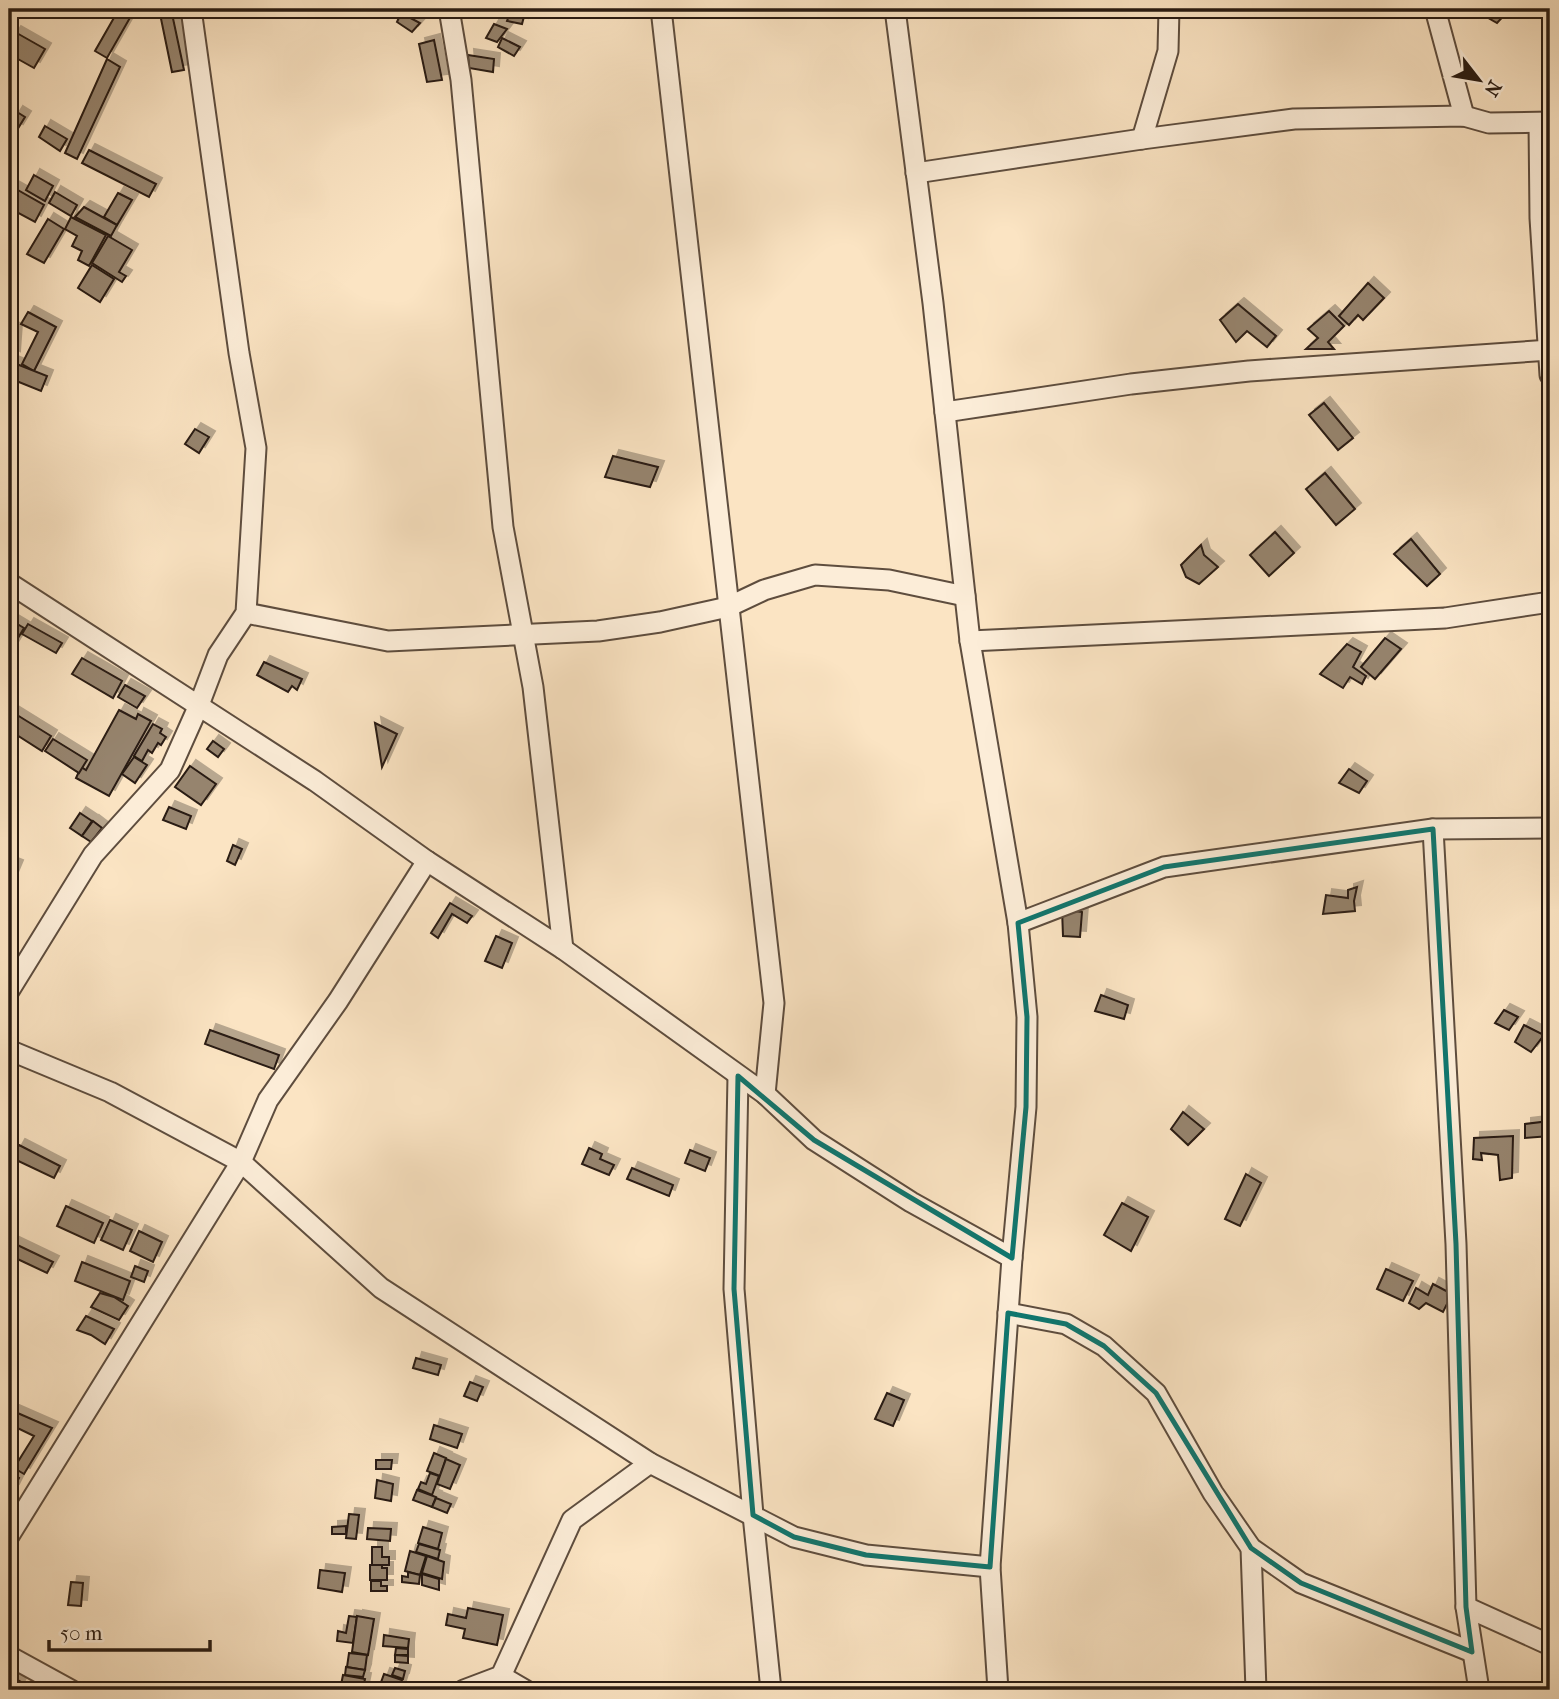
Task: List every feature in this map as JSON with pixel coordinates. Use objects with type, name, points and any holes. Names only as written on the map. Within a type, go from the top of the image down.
[{"type":"street","points":[[9,991],[93,855],[170,770],[218,654],[246,613],[256,448],[239,353],[191,9]]},
{"type":"street","points":[[449,9],[461,80],[503,527],[533,687],[564,949]]},
{"type":"street","points":[[661,9],[774,1003],[765,1094]]},
{"type":"street","points":[[895,9],[945,412],[970,641],[1018,923],[1027,1017],[1026,1107],[1012,1258],[990,1567],[998,1690]]},
{"type":"street","points":[[1142,139],[1168,51],[1169,9]]},
{"type":"street","points":[[1435,9],[1464,116]]},
{"type":"street","points":[[916,173],[1142,139],[1294,120],[1464,116],[1489,123],[1545,123],[1539,218],[1550,375]]},
{"type":"street","points":[[945,412],[1131,384],[1249,371],[1550,350]]},
{"type":"street","points":[[246,613],[388,641],[598,631],[660,622],[728,607],[764,590],[815,575],[889,580],[965,596]]},
{"type":"street","points":[[9,583],[315,782],[427,862],[564,949],[765,1094],[814,1140],[911,1202],[1012,1258]]},
{"type":"street","points":[[970,641],[1446,618],[1550,603]]},
{"type":"street","points":[[1018,923],[1164,867],[1433,829],[1550,828]]},
{"type":"street","points":[[1433,829],[1456,1244],[1466,1608],[1479,1690]]},
{"type":"street","points":[[9,1536],[241,1161],[268,1100],[338,1001],[427,862]]},
{"type":"street","points":[[9,1050],[110,1092],[241,1161],[381,1289],[650,1463],[794,1537],[866,1555],[990,1567]]},
{"type":"street","points":[[738,1076],[734,1289],[752,1515],[771,1690]]},
{"type":"street","points":[[1008,1312],[1066,1324],[1104,1346],[1156,1393],[1213,1493],[1251,1548],[1301,1583],[1472,1652]]},
{"type":"street","points":[[464,1690],[501,1676],[572,1520],[650,1463]]},
{"type":"street","points":[[1251,1548],[1256,1690]]},
{"type":"street","points":[[1466,1608],[1550,1645]]},
{"type":"street","points":[[9,1657],[71,1690]]},
{"type":"street","points":[[501,1676],[525,1690]]},
{"type":"highlighted area","points":[[1433,829],[1456,1244],[1466,1607],[1472,1652],[1301,1583],[1251,1548],[1156,1393],[1104,1346],[1066,1324],[1008,1313],[990,1567],[866,1555],[794,1537],[753,1515],[734,1289],[738,1076],[814,1140],[1012,1258],[1026,1107],[1027,1017],[1018,923],[1164,867]]},
{"type":"building","points":[[119,9],[135,9],[107,58],[95,51]]},
{"type":"building","points":[[159,9],[171,9],[184,70],[172,72]]},
{"type":"building","points":[[511,9],[526,9],[522,24],[507,21]]},
{"type":"building","points":[[1481,9],[1510,9],[1497,23],[1478,12]]},
{"type":"building","points":[[401,13],[420,23],[412,32],[397,22]]},
{"type":"building","points":[[494,24],[507,29],[497,42],[486,38]]},
{"type":"building","points":[[15,32],[45,49],[34,68],[9,54],[9,43]]},
{"type":"building","points":[[502,38],[520,47],[514,56],[498,47]]},
{"type":"building","points":[[434,40],[442,80],[427,82],[419,44]]},
{"type":"building","points":[[468,55],[494,59],[493,72],[469,68]]},
{"type":"building","points":[[107,59],[120,67],[77,159],[65,153]]},
{"type":"building","points":[[17,112],[25,117],[17,130],[9,125]]},
{"type":"building","points":[[45,126],[67,139],[60,151],[39,137]]},
{"type":"building","points":[[89,150],[156,184],[149,197],[82,163]]},
{"type":"building","points":[[34,175],[53,186],[45,201],[26,190]]},
{"type":"building","points":[[9,185],[44,205],[35,222],[9,208]]},
{"type":"building","points":[[55,192],[77,205],[71,216],[49,203]]},
{"type":"building","points":[[118,193],[132,200],[117,225],[104,217]]},
{"type":"building","points":[[84,207],[117,225],[111,236],[75,217]]},
{"type":"building","points":[[71,217],[106,235],[89,266],[78,260],[82,251],[72,246],[77,236],[65,229]]},
{"type":"building","points":[[48,219],[64,229],[44,263],[27,254]]},
{"type":"building","points":[[108,236],[132,250],[119,272],[126,276],[122,282],[92,263]]},
{"type":"building","points":[[92,265],[114,279],[100,302],[78,288]]},
{"type":"building","points":[[1368,283],[1384,298],[1363,320],[1358,315],[1349,325],[1339,316]]},
{"type":"building","points":[[1238,304],[1276,336],[1267,347],[1247,331],[1236,342],[1220,320]]},
{"type":"building","points":[[1329,311],[1344,326],[1328,342],[1334,349],[1306,349],[1318,338],[1308,329]]},
{"type":"building","points":[[28,312],[56,327],[34,371],[22,364],[38,332],[21,324]]},
{"type":"building","points":[[9,328],[16,329],[14,357],[9,354]]},
{"type":"building","points":[[9,361],[47,376],[41,391],[9,378]]},
{"type":"building","points":[[1324,403],[1353,438],[1338,450],[1309,415]]},
{"type":"building","points":[[195,429],[209,437],[199,453],[185,444]]},
{"type":"building","points":[[613,456],[658,467],[650,487],[605,477]]},
{"type":"building","points":[[1325,473],[1355,509],[1336,525],[1306,489]]},
{"type":"building","points":[[1275,532],[1294,553],[1269,576],[1250,555]]},
{"type":"building","points":[[1411,539],[1440,574],[1427,586],[1394,554]]},
{"type":"building","points":[[1201,545],[1204,555],[1218,567],[1199,584],[1186,577],[1181,565]]},
{"type":"building","points":[[9,619],[24,628],[9,653]]},
{"type":"building","points":[[28,624],[62,643],[56,653],[22,634]]},
{"type":"building","points":[[1385,638],[1401,649],[1375,679],[1361,667]]},
{"type":"building","points":[[1347,644],[1361,652],[1353,667],[1366,676],[1362,684],[1350,677],[1343,688],[1320,674]]},
{"type":"building","points":[[82,658],[122,681],[113,698],[72,674]]},
{"type":"building","points":[[264,662],[302,679],[297,690],[292,686],[288,692],[257,675]]},
{"type":"building","points":[[125,685],[145,696],[137,708],[118,697]]},
{"type":"building","points":[[9,710],[51,736],[42,751],[9,730]]},
{"type":"building","points":[[119,710],[136,719],[138,714],[151,721],[109,796],[76,778],[81,767],[86,770]]},
{"type":"building","points":[[375,723],[397,734],[382,767]]},
{"type":"building","points":[[153,724],[162,729],[160,733],[166,737],[152,753],[148,750],[142,761],[134,756]]},
{"type":"building","points":[[53,739],[87,760],[79,773],[45,751]]},
{"type":"building","points":[[213,741],[224,749],[218,757],[207,749]]},
{"type":"building","points":[[134,757],[147,765],[135,783],[122,774]]},
{"type":"building","points":[[190,766],[216,784],[201,805],[175,787]]},
{"type":"building","points":[[1349,769],[1367,781],[1359,793],[1339,783]]},
{"type":"building","points":[[169,807],[191,816],[186,829],[163,820]]},
{"type":"building","points":[[80,813],[92,821],[82,836],[70,828]]},
{"type":"building","points":[[93,821],[102,828],[91,842],[82,836]]},
{"type":"building","points":[[233,845],[242,849],[235,865],[227,861]]},
{"type":"building","points":[[9,863],[17,866],[9,885]]},
{"type":"building","points":[[1357,887],[1355,911],[1323,914],[1326,895],[1348,898],[1348,890]]},
{"type":"building","points":[[450,903],[472,916],[467,923],[452,914],[438,938],[431,933]]},
{"type":"building","points":[[1062,909],[1082,912],[1080,937],[1063,936]]},
{"type":"building","points":[[496,936],[512,943],[502,968],[485,961]]},
{"type":"building","points":[[1101,995],[1128,1005],[1124,1019],[1095,1011]]},
{"type":"building","points":[[1504,1010],[1518,1017],[1509,1030],[1495,1023]]},
{"type":"building","points":[[1524,1025],[1544,1035],[1531,1052],[1515,1042]]},
{"type":"building","points":[[210,1030],[279,1055],[274,1069],[205,1044]]},
{"type":"building","points":[[1183,1112],[1204,1129],[1188,1145],[1171,1129]]},
{"type":"building","points":[[1550,1121],[1550,1136],[1525,1138],[1525,1124]]},
{"type":"building","points":[[1513,1136],[1512,1178],[1500,1180],[1498,1155],[1481,1153],[1482,1160],[1473,1159],[1474,1138]]},
{"type":"building","points":[[19,1145],[60,1166],[54,1178],[12,1158]]},
{"type":"building","points":[[589,1148],[602,1154],[600,1159],[614,1165],[609,1175],[582,1164]]},
{"type":"building","points":[[690,1150],[710,1158],[705,1171],[685,1163]]},
{"type":"building","points":[[632,1168],[673,1185],[669,1196],[627,1179]]},
{"type":"building","points":[[1246,1174],[1261,1183],[1240,1226],[1225,1219]]},
{"type":"building","points":[[1122,1203],[1148,1217],[1131,1251],[1104,1235]]},
{"type":"building","points":[[66,1206],[103,1223],[94,1243],[57,1226]]},
{"type":"building","points":[[110,1220],[132,1230],[123,1250],[101,1240]]},
{"type":"building","points":[[139,1231],[162,1242],[153,1262],[130,1251]]},
{"type":"building","points":[[9,1241],[53,1262],[47,1273],[9,1255]]},
{"type":"building","points":[[82,1262],[130,1281],[123,1300],[75,1281]]},
{"type":"building","points":[[135,1266],[148,1271],[144,1282],[131,1277]]},
{"type":"building","points":[[1386,1269],[1413,1281],[1403,1301],[1377,1289]]},
{"type":"building","points":[[1433,1284],[1452,1294],[1443,1312],[1426,1303],[1419,1309],[1409,1303],[1416,1288],[1428,1295]]},
{"type":"building","points":[[100,1293],[114,1297],[128,1306],[119,1320],[91,1307]]},
{"type":"building","points":[[86,1316],[114,1329],[105,1344],[77,1330]]},
{"type":"building","points":[[416,1358],[441,1365],[438,1375],[413,1368]]},
{"type":"building","points":[[470,1382],[483,1387],[477,1401],[464,1396]]},
{"type":"building","points":[[887,1393],[904,1400],[893,1426],[875,1419]]},
{"type":"building","points":[[13,1411],[52,1428],[24,1474],[14,1468],[34,1436],[9,1424]]},
{"type":"building","points":[[434,1425],[462,1434],[457,1448],[430,1439]]},
{"type":"building","points":[[434,1453],[446,1458],[440,1476],[427,1471]]},
{"type":"building","points":[[446,1459],[460,1465],[450,1489],[437,1484]]},
{"type":"building","points":[[376,1460],[392,1460],[391,1469],[376,1469]]},
{"type":"building","points":[[9,1473],[19,1478],[13,1490],[9,1488]]},
{"type":"building","points":[[430,1473],[439,1476],[432,1495],[418,1489],[421,1482],[426,1484]]},
{"type":"building","points":[[377,1480],[393,1484],[391,1501],[375,1498]]},
{"type":"building","points":[[1546,1480],[1550,1480],[1550,1549],[1547,1549]]},
{"type":"building","points":[[417,1490],[436,1497],[432,1507],[413,1500]]},
{"type":"building","points":[[436,1498],[451,1504],[447,1513],[432,1507]]},
{"type":"building","points":[[349,1514],[359,1515],[356,1539],[346,1538]]},
{"type":"building","points":[[346,1526],[346,1534],[332,1534],[332,1527]]},
{"type":"building","points":[[423,1527],[442,1533],[438,1549],[418,1543]]},
{"type":"building","points":[[368,1528],[391,1529],[390,1541],[367,1539]]},
{"type":"building","points":[[419,1544],[440,1550],[438,1559],[416,1552]]},
{"type":"building","points":[[372,1547],[382,1547],[382,1557],[389,1557],[389,1565],[372,1565]]},
{"type":"building","points":[[410,1551],[426,1556],[420,1575],[405,1571]]},
{"type":"building","points":[[427,1556],[444,1562],[442,1579],[422,1573]]},
{"type":"building","points":[[370,1565],[387,1568],[387,1580],[370,1580]]},
{"type":"building","points":[[320,1570],[345,1573],[342,1592],[318,1588]]},
{"type":"building","points":[[408,1572],[420,1575],[419,1584],[402,1582],[402,1576],[408,1577]]},
{"type":"building","points":[[422,1574],[439,1579],[439,1590],[422,1585]]},
{"type":"building","points":[[371,1581],[381,1581],[381,1586],[387,1586],[387,1591],[371,1591]]},
{"type":"building","points":[[71,1582],[83,1583],[81,1606],[68,1605]]},
{"type":"building","points":[[468,1608],[503,1615],[497,1645],[463,1638],[465,1629],[446,1625],[448,1614],[466,1618]]},
{"type":"building","points":[[349,1616],[357,1617],[353,1643],[337,1641],[338,1631],[346,1633]]},
{"type":"building","points":[[357,1616],[374,1619],[368,1655],[352,1652]]},
{"type":"building","points":[[384,1635],[409,1639],[408,1648],[383,1646]]},
{"type":"building","points":[[396,1648],[408,1649],[408,1655],[395,1655]]},
{"type":"building","points":[[349,1653],[367,1655],[365,1670],[347,1667]]},
{"type":"building","points":[[395,1655],[408,1656],[408,1663],[395,1662]]},
{"type":"building","points":[[346,1667],[365,1670],[363,1677],[345,1675]]},
{"type":"building","points":[[395,1668],[405,1671],[403,1679],[392,1675]]},
{"type":"building","points":[[384,1674],[402,1680],[399,1690],[379,1688]]},
{"type":"building","points":[[9,1675],[21,1682],[17,1690],[9,1690]]},
{"type":"building","points":[[343,1675],[365,1679],[363,1689],[341,1685]]}]
